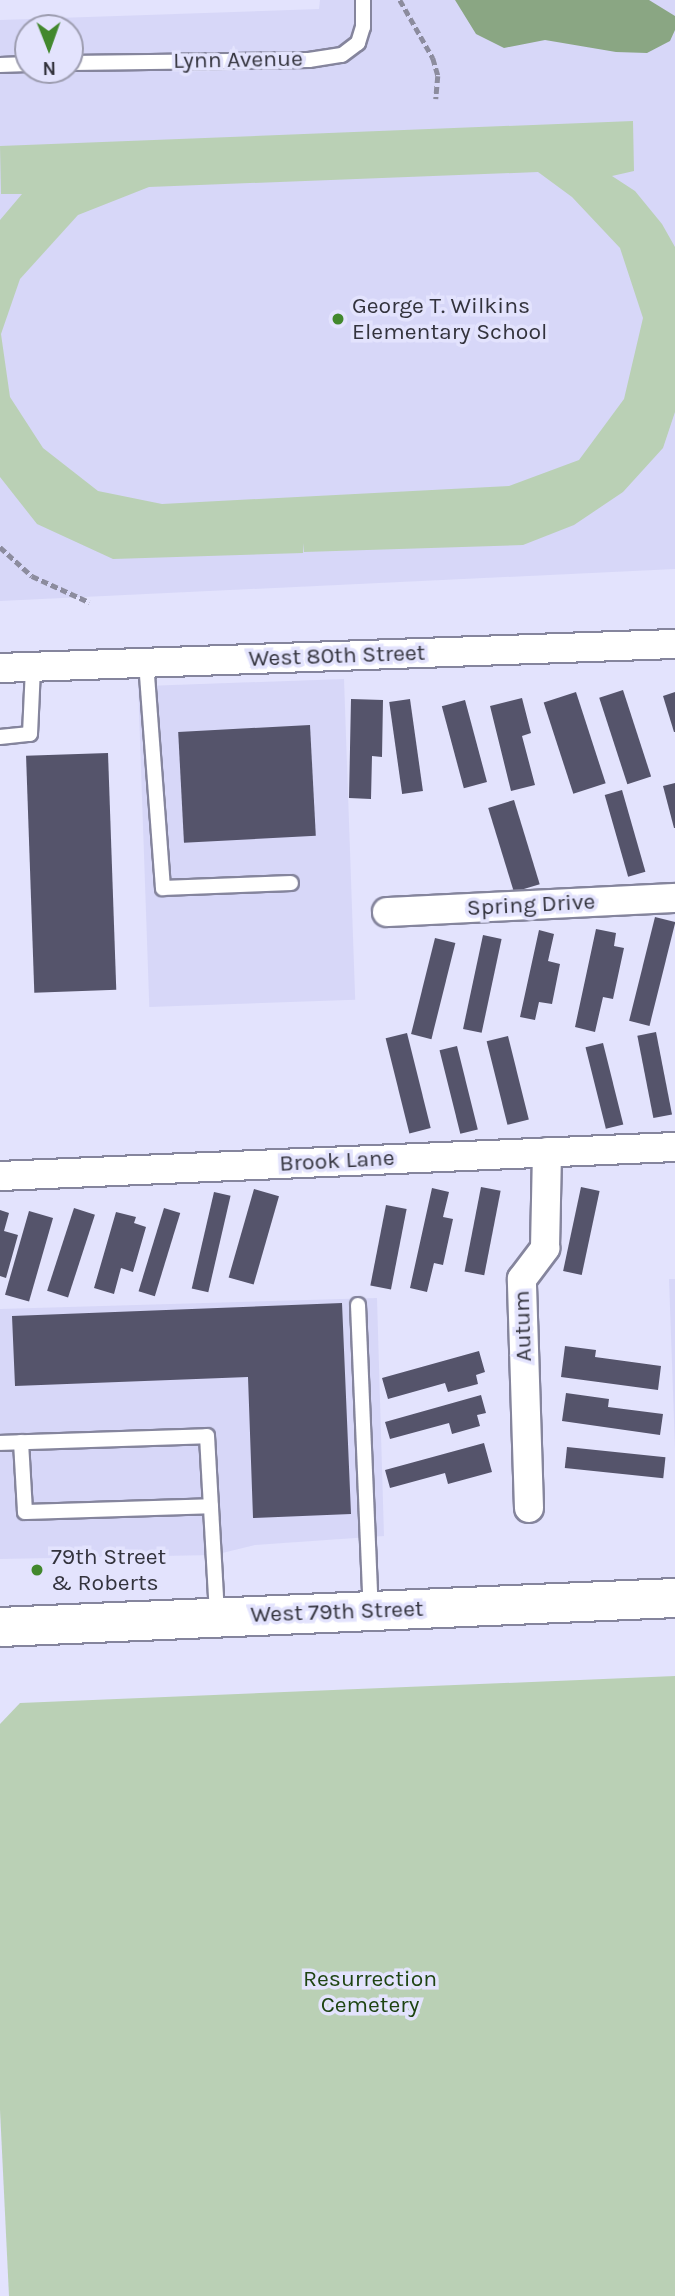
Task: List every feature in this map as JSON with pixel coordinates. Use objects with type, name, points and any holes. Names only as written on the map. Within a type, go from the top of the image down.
[{"type":"main road","name":"West 79th Street","points":[[0,1627],[675,1598]]},
{"type":"street","name":"West 80th Street","points":[[0,668],[675,644]]},
{"type":"street","name":"Spring Drive","points":[[387,912],[675,898]]},
{"type":"street","name":"Brook Lane","points":[[0,1176],[675,1147]]},
{"type":"street","name":"Autum","points":[[529,1508],[522,1279],[545,1248],[547,1152]]},
{"type":"lane","name":"Lynn Avenue","points":[[84,63],[309,60],[342,55],[358,43],[363,27],[363,0]]},
{"type":"lane","points":[[146,662],[163,888],[291,883]]},
{"type":"lane","points":[[0,737],[30,734],[33,667]]},
{"type":"lane","points":[[358,1305],[371,1611]]},
{"type":"lane","points":[[0,1443],[207,1436],[218,1617]]},
{"type":"lane","points":[[21,1442],[25,1512],[211,1506]]},
{"type":"path","points":[[400,0],[433,58],[438,76],[436,99]]},
{"type":"path","points":[[0,547],[32,576],[89,602]]},
{"type":"shaded area","name":"George T. Wilkins Elementary School","points":[[320,0],[675,0],[675,569],[0,601],[0,20],[14,20],[14,84],[84,84],[84,17],[319,9]]},
{"type":"shaded area","points":[[455,0],[649,0],[675,16],[675,30],[670,41],[647,53],[616,52],[545,40],[504,48],[476,34]]},
{"type":"shaded area","points":[[344,679],[355,1000],[149,1007],[138,686]]},
{"type":"shaded area","points":[[669,1279],[675,1279],[675,1448]]},
{"type":"shaded area","points":[[377,1298],[384,1536],[255,1545],[214,1555],[0,1559],[0,1309]]},
{"type":"green space","points":[[633,121],[634,171],[612,176],[635,191],[662,224],[675,247],[675,412],[663,448],[623,492],[574,525],[523,545],[304,552],[304,543],[303,553],[113,559],[37,524],[0,477],[0,220],[22,194],[1,194],[0,146]],"holes":[[[538,172],[572,197],[620,248],[643,318],[624,399],[579,460],[509,486],[162,504],[98,491],[43,448],[10,397],[1,334],[20,279],[78,215],[149,187]]]},
{"type":"green space","name":"Resurrection Cemetery","points":[[675,1676],[675,2296],[9,2296],[0,2110],[0,1724],[20,1703]]},
{"type":"building","points":[[623,690],[651,777],[627,784],[599,698]]},
{"type":"building","points":[[576,692],[606,783],[573,794],[544,703]]},
{"type":"building","points":[[675,692],[675,732],[674,732],[663,696]]},
{"type":"building","points":[[522,698],[531,733],[522,736],[535,785],[511,791],[490,706]]},
{"type":"building","points":[[351,699],[383,700],[382,757],[372,756],[371,799],[349,798]]},
{"type":"building","points":[[410,699],[423,791],[402,794],[389,702]]},
{"type":"building","points":[[465,700],[487,782],[464,788],[442,706]]},
{"type":"building","points":[[310,725],[316,836],[184,843],[178,732]]},
{"type":"building","points":[[108,753],[116,990],[34,993],[26,756]]},
{"type":"building","points":[[675,783],[675,828],[674,828],[663,786]]},
{"type":"building","points":[[622,790],[645,872],[628,877],[605,795]]},
{"type":"building","points":[[514,800],[540,884],[514,892],[488,808]]},
{"type":"building","points":[[655,917],[675,924],[649,1026],[629,1021]]},
{"type":"building","points":[[596,929],[616,933],[614,946],[624,948],[613,999],[603,997],[595,1032],[575,1027]]},
{"type":"building","points":[[539,930],[554,934],[548,961],[560,964],[552,1004],[539,1002],[535,1020],[520,1017]]},
{"type":"building","points":[[483,935],[502,939],[482,1033],[463,1029]]},
{"type":"building","points":[[435,938],[455,943],[431,1039],[411,1034]]},
{"type":"building","points":[[656,1032],[672,1114],[653,1118],[637,1036]]},
{"type":"building","points":[[407,1033],[431,1128],[409,1133],[386,1038]]},
{"type":"building","points":[[508,1036],[529,1119],[507,1125],[487,1041]]},
{"type":"building","points":[[603,1043],[623,1125],[606,1129],[586,1047]]},
{"type":"building","points":[[457,1046],[478,1129],[460,1134],[440,1050]]},
{"type":"building","points":[[481,1187],[501,1191],[484,1275],[465,1271]]},
{"type":"building","points":[[581,1187],[600,1191],[582,1275],[563,1271]]},
{"type":"building","points":[[432,1188],[449,1192],[443,1217],[453,1219],[443,1265],[434,1263],[427,1292],[410,1288]]},
{"type":"building","points":[[254,1189],[279,1196],[254,1285],[229,1277]]},
{"type":"building","points":[[214,1192],[231,1196],[208,1292],[192,1288]]},
{"type":"building","points":[[386,1205],[407,1209],[391,1290],[370,1285]]},
{"type":"building","points":[[74,1208],[95,1215],[68,1298],[47,1291]]},
{"type":"building","points":[[164,1208],[180,1213],[155,1296],[139,1291]]},
{"type":"building","points":[[0,1210],[9,1213],[4,1231],[18,1235],[6,1278],[0,1276]]},
{"type":"building","points":[[29,1211],[53,1218],[29,1302],[5,1295]]},
{"type":"building","points":[[116,1212],[136,1217],[134,1223],[146,1227],[133,1272],[121,1268],[114,1294],[94,1288]]},
{"type":"building","points":[[342,1303],[351,1514],[253,1518],[248,1377],[15,1386],[12,1316]]},
{"type":"building","points":[[565,1346],[596,1350],[595,1357],[661,1366],[658,1390],[561,1377]]},
{"type":"building","points":[[479,1351],[485,1372],[476,1375],[478,1384],[448,1392],[445,1383],[388,1399],[382,1378]]},
{"type":"building","points":[[566,1393],[609,1399],[608,1407],[663,1414],[660,1435],[562,1421]]},
{"type":"building","points":[[481,1395],[486,1413],[477,1415],[480,1426],[452,1434],[449,1423],[390,1439],[385,1422]]},
{"type":"building","points":[[484,1443],[492,1472],[448,1484],[445,1473],[390,1488],[385,1470]]},
{"type":"building","points":[[567,1447],[665,1457],[663,1478],[565,1468]]},
{"type":"place","name":"George T. Wilkins Elementary School","points":[[338,319]]},
{"type":"place","name":"79th Street & Roberts","points":[[37,1570]]}]
